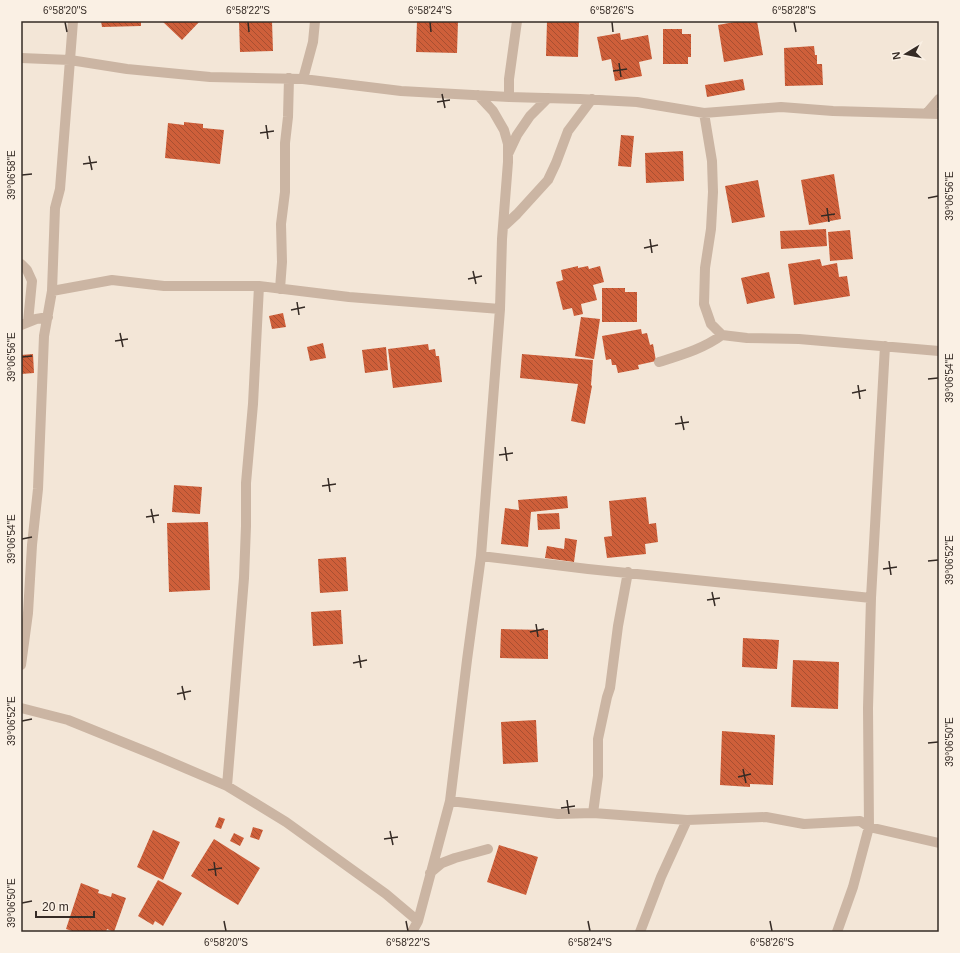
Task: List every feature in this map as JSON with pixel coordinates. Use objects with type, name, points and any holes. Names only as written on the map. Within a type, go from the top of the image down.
[{"type":"street","points":[[21,665],[28,613],[32,545],[38,489],[44,336],[52,290],[56,208],[60,189],[73,21]]},
{"type":"street","points":[[303,79],[313,42],[315,21]]},
{"type":"street","points":[[509,97],[509,79],[517,21]]},
{"type":"street","points":[[21,58],[70,60],[127,69],[210,77],[303,79],[401,91],[637,102],[704,113],[781,107],[833,111],[939,114]]},
{"type":"street","points":[[280,289],[282,262],[281,224],[286,192],[285,143],[288,117],[289,78]]},
{"type":"street","points":[[412,932],[418,921],[450,801],[481,556],[500,309],[508,144],[504,130],[493,111],[478,95]]},
{"type":"street","points":[[508,154],[517,135],[530,116],[548,98]]},
{"type":"street","points":[[927,113],[939,99]]},
{"type":"street","points":[[503,227],[548,180],[568,131],[592,100]]},
{"type":"street","points":[[704,113],[712,161],[713,192],[712,229],[705,268],[704,304],[710,324],[722,335],[748,338],[799,339],[939,351]]},
{"type":"street","points":[[21,264],[27,270],[32,281],[24,324],[48,317]]},
{"type":"street","points":[[52,290],[112,280],[164,286],[259,286],[349,297],[500,309]]},
{"type":"street","points":[[227,786],[244,578],[246,483],[253,404],[259,286]]},
{"type":"street","points":[[659,362],[710,344],[722,335]]},
{"type":"street","points":[[836,932],[853,887],[869,828],[868,708],[871,598],[885,346]]},
{"type":"street","points":[[481,556],[588,569],[871,598]]},
{"type":"street","points":[[593,813],[598,776],[598,739],[610,688],[618,626],[628,572]]},
{"type":"street","points":[[21,708],[68,720],[227,786],[286,822],[386,894],[418,921]]},
{"type":"street","points":[[450,801],[558,814],[593,813],[687,820],[766,817],[804,824],[860,821],[869,828],[939,843]]},
{"type":"street","points":[[640,932],[661,877],[687,820]]},
{"type":"street","points":[[430,873],[442,863],[488,849]]},
{"type":"building","points":[[101,21],[141,21],[141,26],[102,27]]},
{"type":"building","points":[[162,21],[200,21],[182,40]]},
{"type":"building","points":[[239,21],[272,21],[273,51],[240,52]]},
{"type":"building","points":[[417,21],[458,21],[457,53],[416,52]]},
{"type":"building","points":[[547,21],[579,21],[578,57],[546,56]]},
{"type":"building","points":[[740,21],[757,21],[763,55],[724,62],[718,25]]},
{"type":"building","points":[[663,29],[682,29],[682,34],[691,34],[691,57],[688,57],[688,64],[663,64]]},
{"type":"building","points":[[620,33],[621,40],[648,35],[652,59],[639,62],[642,76],[615,81],[611,59],[602,61],[597,37]]},
{"type":"building","points":[[814,46],[815,55],[817,55],[817,64],[822,64],[823,85],[785,86],[784,48]]},
{"type":"building","points":[[743,79],[745,90],[707,97],[705,85]]},
{"type":"building","points":[[184,122],[203,124],[203,128],[224,130],[220,164],[165,158],[168,123],[184,125]]},
{"type":"building","points":[[621,135],[634,136],[631,167],[618,166]]},
{"type":"building","points":[[683,151],[684,181],[646,183],[645,153]]},
{"type":"building","points":[[834,174],[841,219],[809,225],[801,180]]},
{"type":"building","points":[[758,180],[765,217],[732,223],[725,186]]},
{"type":"building","points":[[826,229],[827,246],[781,249],[780,231]]},
{"type":"building","points":[[850,230],[853,259],[830,261],[828,232]]},
{"type":"building","points":[[820,259],[822,266],[837,263],[839,277],[847,276],[850,296],[794,305],[788,264]]},
{"type":"building","points":[[578,266],[578,268],[588,266],[589,269],[600,266],[604,282],[593,285],[597,300],[581,304],[583,314],[574,316],[572,308],[563,310],[556,282],[563,280],[561,270]]},
{"type":"building","points":[[769,272],[775,298],[747,304],[741,278]]},
{"type":"building","points":[[602,288],[625,288],[625,292],[637,292],[637,322],[602,322]]},
{"type":"building","points":[[283,313],[286,327],[272,329],[269,316]]},
{"type":"building","points":[[581,317],[600,319],[594,359],[575,356]]},
{"type":"building","points":[[641,329],[642,334],[647,333],[650,345],[653,344],[656,361],[638,365],[639,369],[618,373],[616,365],[612,365],[611,359],[606,360],[602,336]]},
{"type":"building","points":[[323,343],[326,358],[310,361],[307,347]]},
{"type":"building","points":[[428,344],[429,350],[435,349],[436,356],[439,356],[442,382],[393,388],[388,349]]},
{"type":"building","points":[[386,347],[388,370],[365,373],[362,350]]},
{"type":"building","points":[[33,354],[34,373],[21,374],[21,355]]},
{"type":"building","points":[[522,354],[593,360],[592,386],[585,424],[571,421],[578,384],[520,378]]},
{"type":"building","points":[[174,485],[202,487],[200,514],[172,512]]},
{"type":"building","points":[[567,496],[568,508],[531,512],[528,547],[501,544],[505,508],[519,510],[518,500]]},
{"type":"building","points":[[646,497],[649,524],[656,523],[658,542],[645,544],[646,554],[607,558],[604,537],[612,536],[609,501]]},
{"type":"building","points":[[559,513],[560,529],[538,530],[537,514]]},
{"type":"building","points":[[208,522],[210,590],[169,592],[167,523]]},
{"type":"building","points":[[565,538],[577,540],[574,562],[545,558],[547,546],[564,549]]},
{"type":"building","points":[[346,557],[348,591],[320,593],[318,559]]},
{"type":"building","points":[[341,610],[343,644],[313,646],[311,612]]},
{"type":"building","points":[[501,629],[548,630],[548,659],[500,658]]},
{"type":"building","points":[[743,638],[779,640],[777,669],[742,667]]},
{"type":"building","points":[[793,660],[839,662],[838,709],[791,707]]},
{"type":"building","points":[[536,720],[538,762],[503,764],[501,722]]},
{"type":"building","points":[[722,731],[775,735],[773,785],[750,784],[750,787],[720,785]]},
{"type":"building","points":[[219,817],[225,819],[221,829],[215,827]]},
{"type":"building","points":[[253,827],[263,830],[259,840],[250,837]]},
{"type":"building","points":[[153,830],[180,842],[163,880],[137,867]]},
{"type":"building","points":[[234,833],[244,838],[240,846],[230,841]]},
{"type":"building","points":[[214,839],[260,868],[238,905],[191,876]]},
{"type":"building","points":[[499,845],[538,857],[526,895],[487,882]]},
{"type":"building","points":[[158,880],[182,893],[163,926],[155,921],[153,925],[138,916]]},
{"type":"building","points":[[81,883],[99,890],[98,893],[111,897],[112,893],[126,898],[114,932],[107,929],[106,932],[75,932],[66,929]]}]
